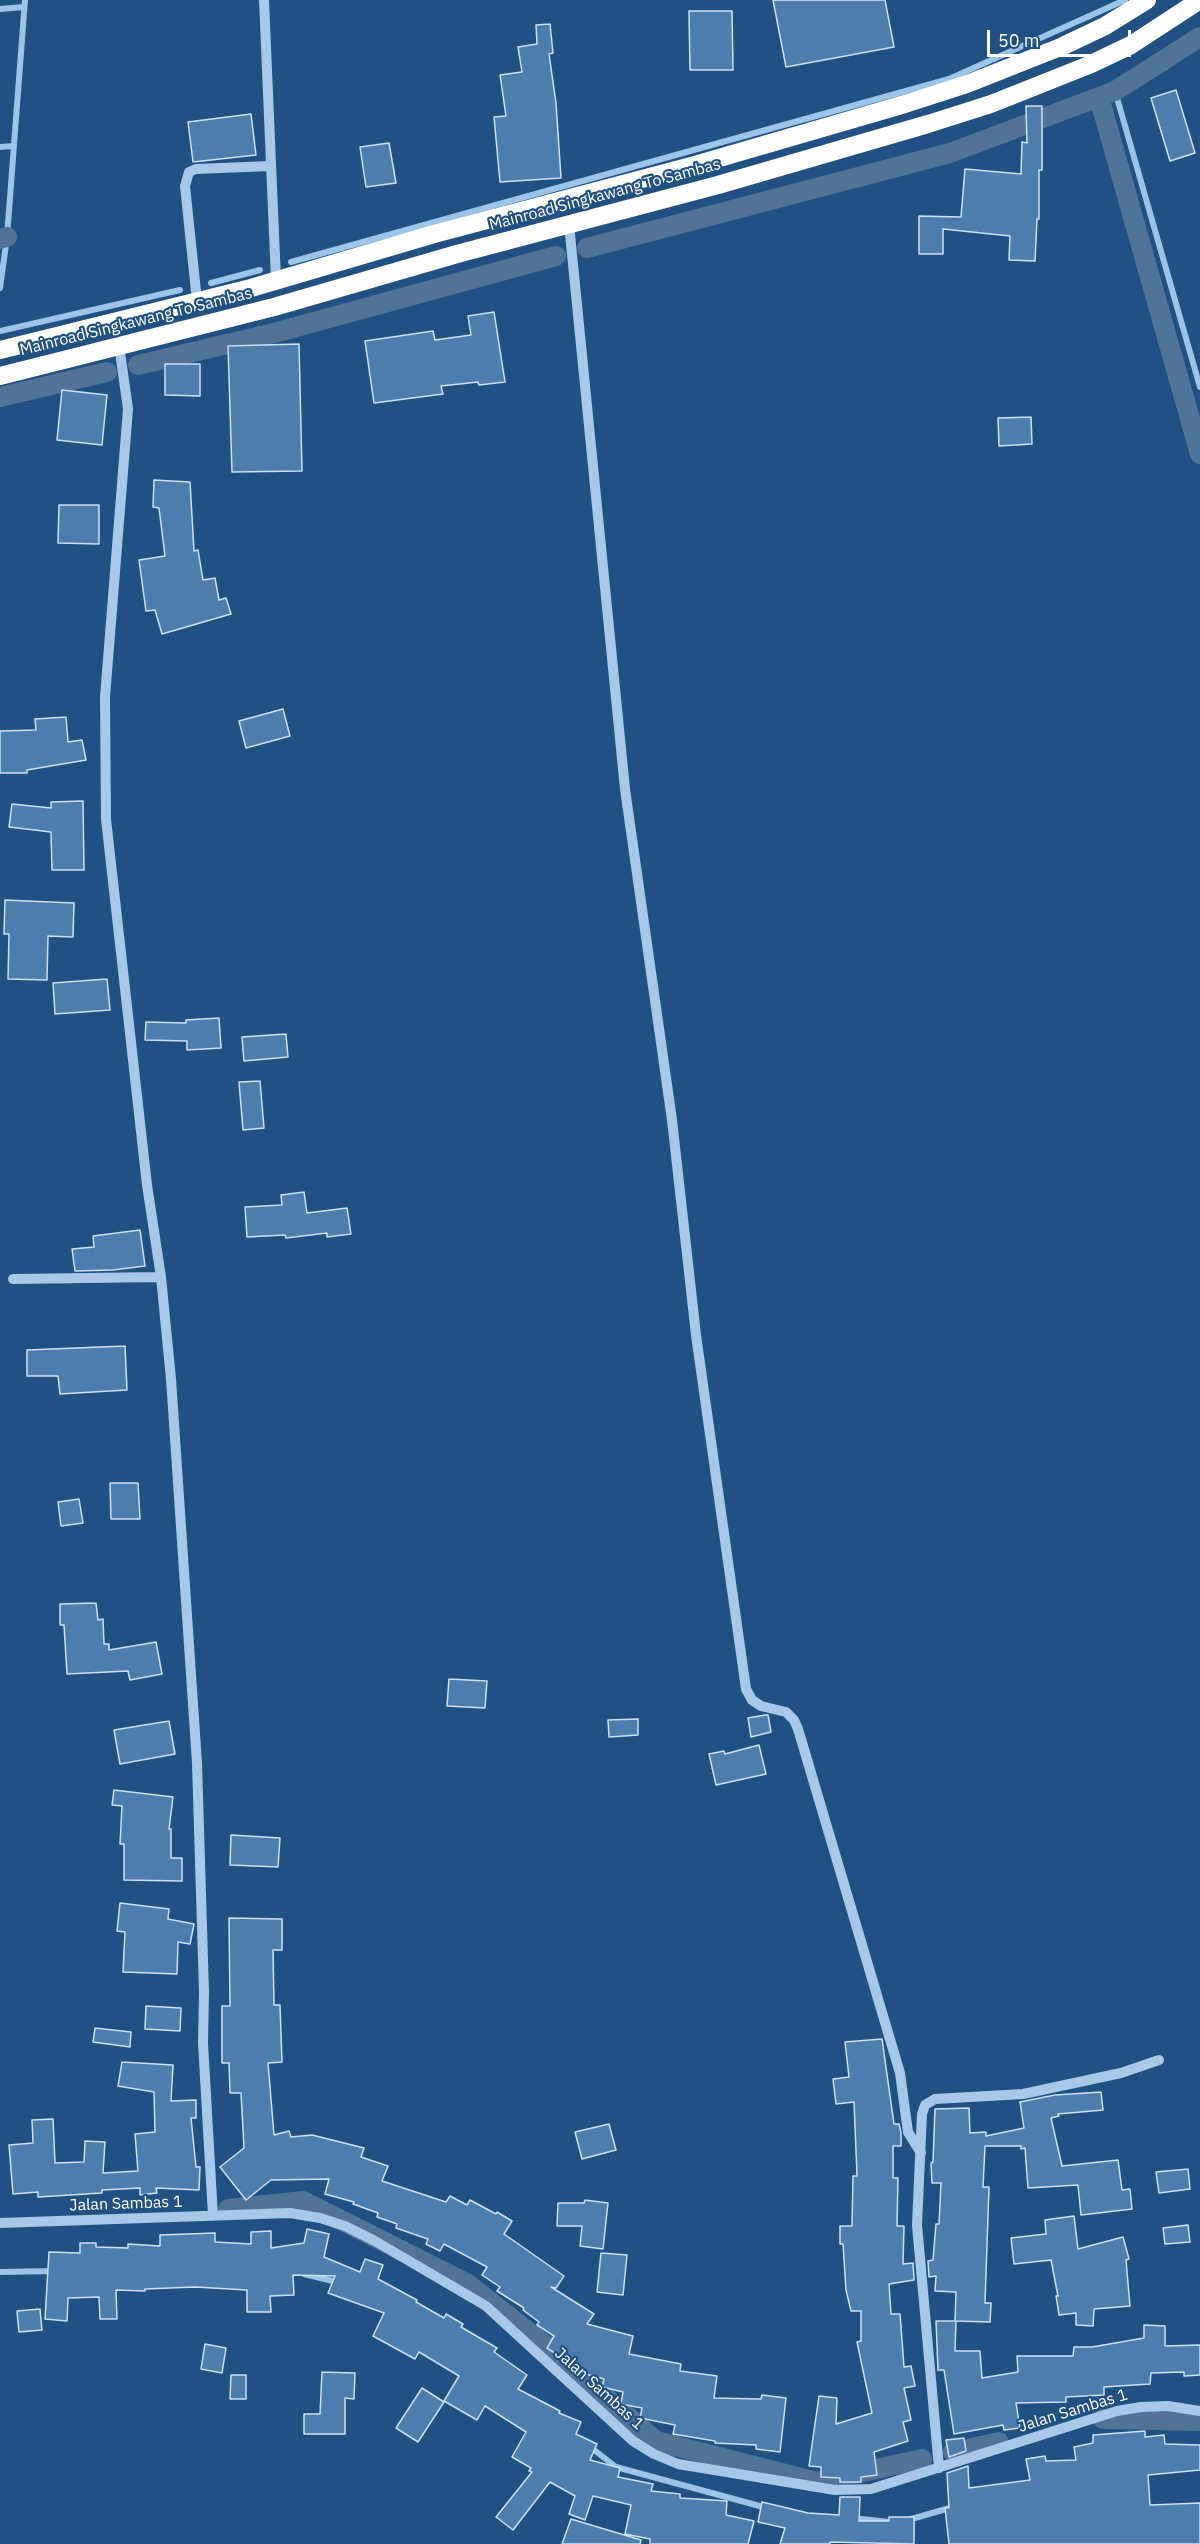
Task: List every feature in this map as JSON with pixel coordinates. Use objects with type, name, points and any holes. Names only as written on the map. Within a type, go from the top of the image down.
[{"type":"highway","name":"Mainroad Singkawang To Sambas","points":[[0,350],[276,280],[434,234],[668,172],[967,84],[1074,41],[1105,26],[1147,0]]},
{"type":"highway","name":"Mainroad Singkawang To Sambas","points":[[0,376],[274,307],[728,182],[991,104],[1089,65],[1131,45],[1200,0]]},
{"type":"highway","points":[[668,172],[669,197]]},
{"type":"street","points":[[264,0],[276,280]]},
{"type":"street","points":[[197,301],[185,186],[189,172],[196,169],[271,166]]},
{"type":"street","points":[[569,224],[625,789],[672,1120],[696,1335],[746,1689],[752,1700],[761,1706],[786,1712],[794,1720],[798,1729],[900,2073],[908,2132],[921,2153]]},
{"type":"street","points":[[119,345],[128,410],[105,697],[106,819],[147,1185],[161,1277],[171,1379],[197,1763],[204,1992],[203,2043],[213,2216]]},
{"type":"street","points":[[13,1279],[161,1277]]},
{"type":"street","points":[[939,2468],[917,2225],[924,2105],[928,2101],[1023,2094],[1121,2073],[1159,2060]]},
{"type":"street","name":"Jalan Sambas 1","points":[[0,2223],[290,2213],[320,2218],[345,2226],[375,2241],[486,2306],[633,2440],[654,2454],[678,2464],[835,2490],[871,2489],[1117,2411],[1168,2406],[1200,2410]]},
{"type":"building","points":[[773,0],[885,0],[894,47],[786,67]]},
{"type":"building","points":[[689,11],[732,11],[733,70],[690,70]]},
{"type":"building","points":[[550,24],[553,53],[549,54],[556,103],[561,178],[500,182],[494,117],[506,116],[500,75],[522,72],[518,47],[537,44],[536,25]]},
{"type":"building","points":[[1176,90],[1195,153],[1170,161],[1151,98]]},
{"type":"building","points":[[1026,106],[1042,106],[1042,170],[1039,170],[1039,219],[1037,219],[1035,261],[1009,260],[1010,236],[943,229],[943,254],[919,254],[919,216],[961,217],[965,169],[1021,174],[1022,142],[1027,143]]},
{"type":"building","points":[[251,114],[256,155],[193,162],[188,122]]},
{"type":"building","points":[[389,143],[396,183],[366,187],[360,147]]},
{"type":"building","points":[[494,312],[505,382],[441,386],[443,394],[374,403],[365,341],[433,331],[435,340],[471,335],[468,316]]},
{"type":"building","points":[[299,344],[302,471],[232,472],[228,346]]},
{"type":"building","points":[[165,364],[200,364],[200,396],[165,395]]},
{"type":"building","points":[[62,390],[107,395],[102,445],[57,440]]},
{"type":"building","points":[[1031,417],[1032,444],[999,446],[998,418]]},
{"type":"building","points":[[154,480],[190,482],[194,551],[198,550],[203,580],[215,578],[219,600],[226,598],[231,614],[162,634],[155,610],[146,611],[139,560],[165,556],[159,508],[153,507]]},
{"type":"building","points":[[59,505],[99,505],[99,544],[58,543]]},
{"type":"building","points":[[283,709],[290,736],[246,748],[239,721]]},
{"type":"building","points":[[66,717],[68,742],[82,740],[86,760],[27,770],[27,773],[0,773],[0,731],[36,730],[35,719]]},
{"type":"building","points":[[83,801],[84,870],[52,870],[51,832],[9,827],[12,804],[51,808],[51,802]]},
{"type":"building","points":[[5,900],[74,903],[73,937],[48,936],[47,980],[8,979],[9,934],[4,934]]},
{"type":"building","points":[[107,979],[110,1010],[55,1014],[53,983]]},
{"type":"building","points":[[219,1018],[221,1048],[187,1050],[187,1041],[145,1040],[146,1022],[186,1023],[186,1020]]},
{"type":"building","points":[[286,1034],[288,1057],[244,1061],[242,1037]]},
{"type":"building","points":[[260,1081],[264,1128],[243,1130],[239,1082]]},
{"type":"building","points":[[304,1192],[307,1213],[347,1208],[351,1234],[327,1237],[327,1233],[286,1238],[285,1235],[247,1237],[245,1207],[282,1205],[281,1195]]},
{"type":"building","points":[[140,1230],[145,1266],[75,1271],[72,1249],[94,1247],[93,1236]]},
{"type":"building","points":[[125,1346],[127,1390],[60,1394],[58,1376],[27,1376],[27,1350]]},
{"type":"building","points":[[110,1483],[138,1483],[140,1519],[111,1519]]},
{"type":"building","points":[[79,1499],[83,1523],[61,1526],[58,1502]]},
{"type":"building","points":[[96,1603],[98,1620],[103,1619],[104,1644],[109,1644],[109,1650],[156,1642],[162,1674],[130,1680],[128,1671],[67,1674],[64,1625],[60,1625],[60,1604]]},
{"type":"building","points":[[449,1679],[487,1681],[485,1708],[447,1706]]},
{"type":"building","points":[[768,1715],[771,1732],[751,1737],[748,1718]]},
{"type":"building","points":[[638,1719],[638,1735],[609,1737],[608,1720]]},
{"type":"building","points":[[169,1721],[175,1754],[120,1764],[114,1730]]},
{"type":"building","points":[[759,1745],[766,1774],[716,1785],[709,1754],[724,1751],[725,1754]]},
{"type":"building","points":[[114,1790],[173,1797],[169,1829],[171,1829],[171,1858],[182,1858],[182,1881],[124,1880],[124,1844],[120,1844],[122,1806],[112,1805]]},
{"type":"building","points":[[231,1835],[280,1838],[278,1867],[230,1865]]},
{"type":"building","points":[[120,1903],[169,1909],[168,1919],[194,1924],[190,1944],[178,1942],[177,1974],[123,1972],[125,1932],[117,1931]]},
{"type":"building","points":[[229,1918],[282,1919],[282,1950],[273,1950],[274,2005],[280,2005],[282,2062],[268,2063],[274,2135],[289,2131],[291,2137],[312,2135],[364,2148],[361,2157],[388,2166],[382,2181],[446,2202],[450,2196],[467,2205],[470,2200],[512,2221],[504,2234],[564,2276],[556,2288],[551,2287],[594,2314],[587,2324],[633,2336],[629,2354],[681,2364],[680,2371],[717,2376],[714,2398],[761,2399],[762,2395],[786,2398],[780,2452],[756,2449],[756,2445],[715,2443],[715,2441],[673,2434],[675,2425],[640,2418],[642,2408],[621,2404],[623,2392],[602,2387],[604,2379],[589,2375],[547,2348],[554,2336],[537,2325],[539,2322],[523,2310],[524,2308],[497,2291],[500,2287],[482,2275],[487,2267],[444,2244],[440,2251],[426,2244],[428,2239],[396,2228],[397,2224],[377,2217],[378,2213],[353,2204],[354,2202],[325,2194],[329,2179],[271,2180],[246,2200],[220,2167],[244,2148],[241,2093],[230,2093],[229,2063],[222,2063],[222,2006],[230,2006]]},
{"type":"building","points":[[146,2006],[181,2008],[180,2031],[145,2029]]},
{"type":"building","points":[[95,2028],[131,2032],[130,2047],[93,2042]]},
{"type":"building","points":[[882,2039],[894,2124],[899,2124],[901,2133],[901,2146],[893,2146],[893,2178],[898,2178],[897,2226],[904,2226],[903,2264],[913,2263],[914,2280],[889,2284],[891,2314],[900,2314],[904,2367],[911,2366],[915,2386],[904,2388],[911,2420],[903,2422],[908,2441],[874,2452],[877,2475],[861,2477],[861,2482],[840,2482],[840,2478],[821,2477],[821,2467],[809,2466],[819,2396],[837,2398],[836,2424],[872,2413],[857,2342],[861,2341],[861,2311],[851,2311],[846,2290],[843,2244],[840,2244],[840,2226],[852,2226],[853,2176],[857,2176],[854,2102],[836,2104],[833,2079],[849,2077],[845,2042]]},
{"type":"building","points":[[122,2062],[173,2065],[171,2101],[196,2100],[196,2118],[191,2118],[196,2167],[200,2167],[199,2190],[156,2188],[157,2193],[140,2195],[140,2188],[38,2197],[38,2192],[13,2194],[9,2145],[33,2143],[32,2120],[53,2119],[55,2163],[84,2162],[85,2141],[105,2142],[103,2173],[138,2171],[135,2134],[155,2132],[154,2092],[118,2086]]},
{"type":"building","points":[[1101,2092],[1103,2110],[1058,2114],[1059,2116],[1051,2118],[1062,2166],[1118,2160],[1122,2190],[1130,2189],[1132,2209],[1081,2215],[1078,2185],[1028,2188],[1025,2148],[985,2146],[983,2187],[989,2187],[985,2303],[991,2303],[990,2322],[955,2321],[956,2292],[935,2291],[936,2276],[929,2277],[928,2261],[933,2260],[936,2224],[939,2224],[941,2183],[932,2183],[931,2163],[933,2162],[935,2109],[969,2108],[970,2133],[986,2132],[986,2136],[1024,2128],[1020,2102],[1055,2095]]},
{"type":"building","points":[[609,2124],[616,2150],[582,2159],[575,2132]]},
{"type":"building","points":[[1188,2169],[1190,2189],[1159,2193],[1156,2172]]},
{"type":"building","points":[[585,2200],[608,2203],[603,2249],[580,2246],[582,2226],[557,2226],[558,2203],[584,2203]]},
{"type":"building","points":[[1074,2216],[1078,2249],[1123,2237],[1129,2259],[1126,2260],[1130,2306],[1094,2309],[1093,2326],[1076,2325],[1076,2313],[1059,2315],[1051,2260],[1014,2264],[1011,2238],[1046,2234],[1045,2220]]},
{"type":"building","points":[[1188,2225],[1190,2242],[1165,2244],[1163,2228]]},
{"type":"building","points":[[307,2229],[329,2234],[324,2257],[360,2272],[365,2259],[383,2265],[378,2279],[444,2318],[446,2314],[463,2324],[461,2327],[497,2348],[494,2352],[527,2375],[518,2389],[560,2411],[559,2413],[581,2422],[576,2434],[597,2444],[590,2460],[620,2468],[618,2477],[653,2484],[651,2491],[680,2494],[680,2498],[727,2501],[726,2515],[754,2521],[748,2544],[650,2544],[650,2539],[625,2534],[631,2505],[593,2496],[585,2520],[569,2514],[575,2496],[550,2482],[513,2530],[496,2517],[532,2472],[529,2471],[531,2468],[512,2457],[526,2432],[485,2406],[477,2420],[444,2401],[459,2376],[419,2352],[415,2359],[373,2336],[384,2313],[328,2293],[335,2276],[293,2275],[294,2295],[270,2296],[271,2312],[247,2312],[247,2290],[195,2287],[145,2289],[145,2291],[116,2290],[117,2319],[100,2319],[99,2297],[68,2298],[67,2321],[45,2319],[49,2252],[80,2253],[80,2243],[96,2243],[96,2247],[128,2248],[128,2244],[160,2246],[160,2235],[215,2233],[215,2242],[251,2244],[251,2232],[271,2231],[271,2248],[304,2243]]},
{"type":"building","points":[[601,2253],[627,2255],[623,2295],[597,2292]]},
{"type":"building","points":[[40,2309],[42,2330],[19,2332],[17,2311]]},
{"type":"building","points":[[936,2321],[956,2321],[955,2351],[980,2351],[982,2378],[1018,2372],[1017,2356],[1073,2356],[1074,2347],[1092,2347],[1144,2338],[1144,2325],[1165,2326],[1165,2346],[1200,2345],[1200,2375],[1184,2376],[1184,2372],[1151,2373],[1150,2384],[1104,2387],[1104,2395],[1066,2397],[1066,2402],[1016,2403],[1020,2428],[1004,2430],[1003,2425],[954,2434],[944,2370],[938,2370]]},
{"type":"building","points":[[205,2344],[226,2348],[222,2373],[201,2369]]},
{"type":"building","points":[[322,2372],[355,2373],[354,2399],[345,2398],[345,2434],[304,2434],[304,2414],[320,2414]]},
{"type":"building","points":[[231,2375],[246,2375],[246,2399],[230,2399]]},
{"type":"building","points":[[422,2388],[444,2402],[418,2442],[396,2428]]},
{"type":"building","points":[[1145,2431],[1145,2437],[1164,2435],[1165,2444],[1200,2445],[1200,2470],[1148,2475],[1150,2505],[1200,2503],[1200,2544],[949,2544],[945,2508],[949,2508],[947,2473],[968,2466],[969,2488],[1030,2480],[1026,2459],[1045,2456],[1046,2461],[1076,2460],[1074,2447],[1093,2443],[1093,2435]]},
{"type":"building","points":[[964,2438],[966,2451],[949,2457],[946,2440]]},
{"type":"building","points":[[840,2497],[860,2497],[859,2521],[889,2521],[889,2517],[914,2517],[914,2544],[830,2542],[830,2544],[780,2544],[785,2528],[758,2522],[762,2502],[808,2513],[839,2515]]},
{"type":"building","points":[[571,2519],[641,2540],[640,2544],[562,2544]]},
{"type":"waterway","points":[[0,288],[7,237],[25,0]]},
{"type":"waterway","points":[[291,262],[949,79],[1125,0]]},
{"type":"waterway","points":[[0,9],[24,7]]},
{"type":"waterway","points":[[587,248],[950,153],[1115,91],[1200,37]]},
{"type":"waterway","points":[[1115,91],[1200,387]]},
{"type":"waterway","points":[[1099,97],[1200,454]]},
{"type":"waterway","points":[[0,147],[13,146]]},
{"type":"waterway","points":[[0,239],[7,237]]},
{"type":"waterway","points":[[138,365],[274,333],[556,256]]},
{"type":"waterway","points":[[211,283],[260,270]]},
{"type":"waterway","points":[[0,331],[180,290]]},
{"type":"waterway","points":[[0,397],[107,372]]},
{"type":"waterway","points":[[228,2209],[303,2201],[468,2284],[549,2348],[656,2441],[817,2482],[922,2459]]},
{"type":"waterway","points":[[0,2272],[55,2271]]},
{"type":"waterway","points":[[304,2274],[341,2283]]},
{"type":"waterway","points":[[1103,2419],[1200,2421]]},
{"type":"waterway","points":[[953,2452],[999,2442]]},
{"type":"waterway","points":[[589,2446],[616,2467],[767,2508]]},
{"type":"waterway","points":[[908,2520],[953,2507]]},
{"type":"waterway","points":[[852,2518],[889,2522]]}]
